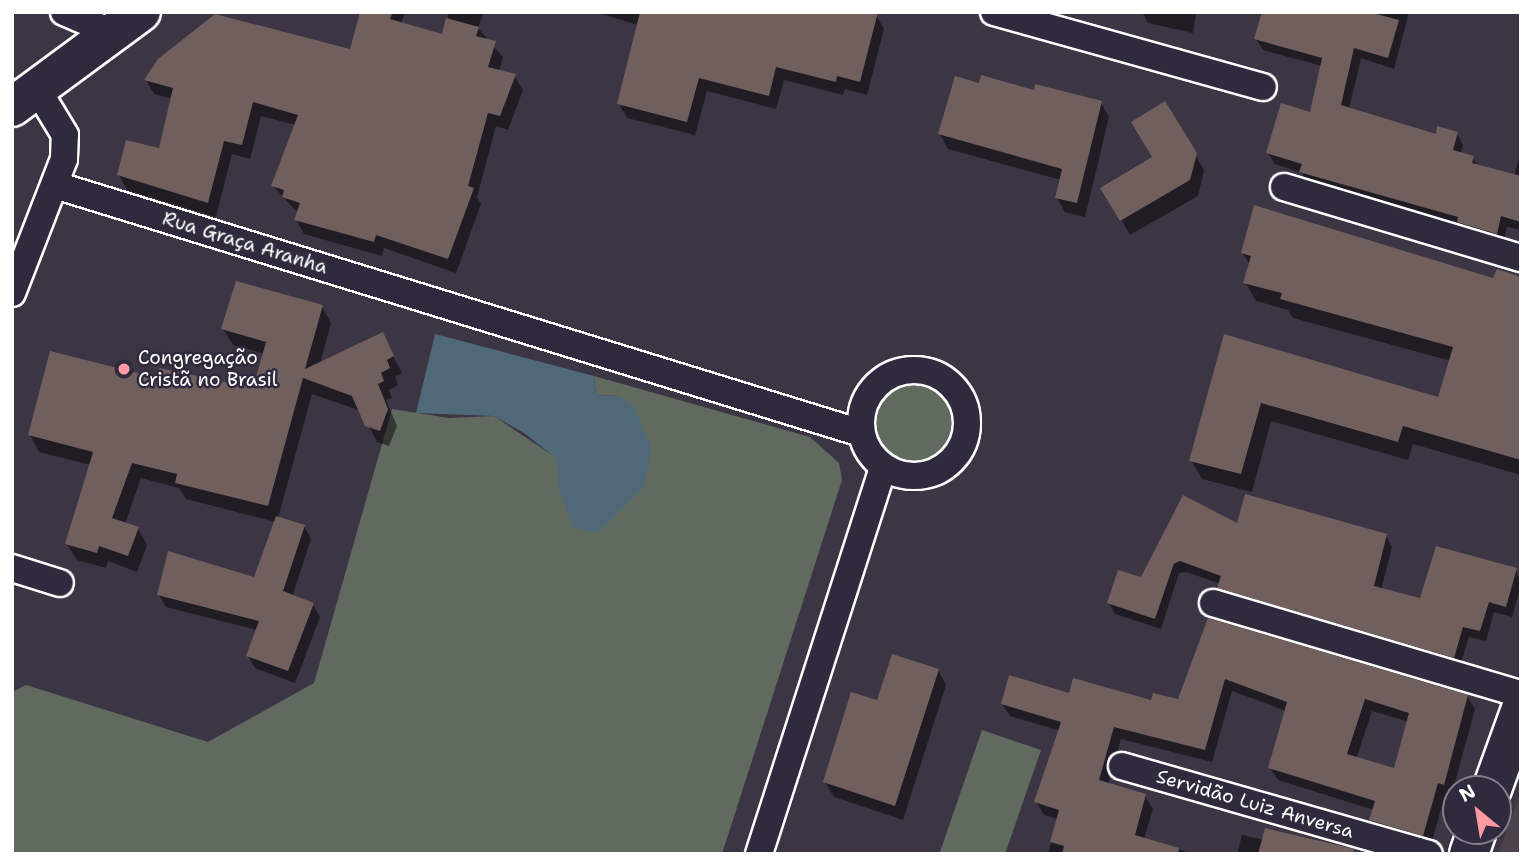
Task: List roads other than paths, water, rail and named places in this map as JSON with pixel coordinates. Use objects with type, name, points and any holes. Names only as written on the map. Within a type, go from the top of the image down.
[{"type":"main road","points":[[25,98],[127,23]]},
{"type":"main road","points":[[1497,775],[1521,709]]},
{"type":"street","points":[[64,12],[127,23]]},
{"type":"street","points":[[994,12],[1263,87]]},
{"type":"street","points":[[12,293],[64,159],[65,135],[25,98]]},
{"type":"street","name":"Rua Graça Aranha","points":[[55,185],[861,433]]},
{"type":"street","points":[[1283,187],[1521,258]]},
{"type":"street","points":[[930,372],[959,394],[967,428],[951,461],[918,477],[883,468],[869,452],[861,433],[866,397],[894,373],[930,372]]},
{"type":"street","points":[[760,854],[883,468]]},
{"type":"street","points":[[12,568],[60,583]]},
{"type":"street","points":[[1213,603],[1521,694]]},
{"type":"street","name":"Servidão Luiz Anversa","points":[[1122,766],[1429,854]]},
{"type":"water","points":[[435,334],[594,376],[596,395],[619,396],[633,406],[651,447],[645,485],[598,533],[573,527],[558,486],[557,459],[524,433],[494,416],[416,413]]},
{"type":"place","name":"Congregação Cristã no Brasil","points":[[124,369]]}]
